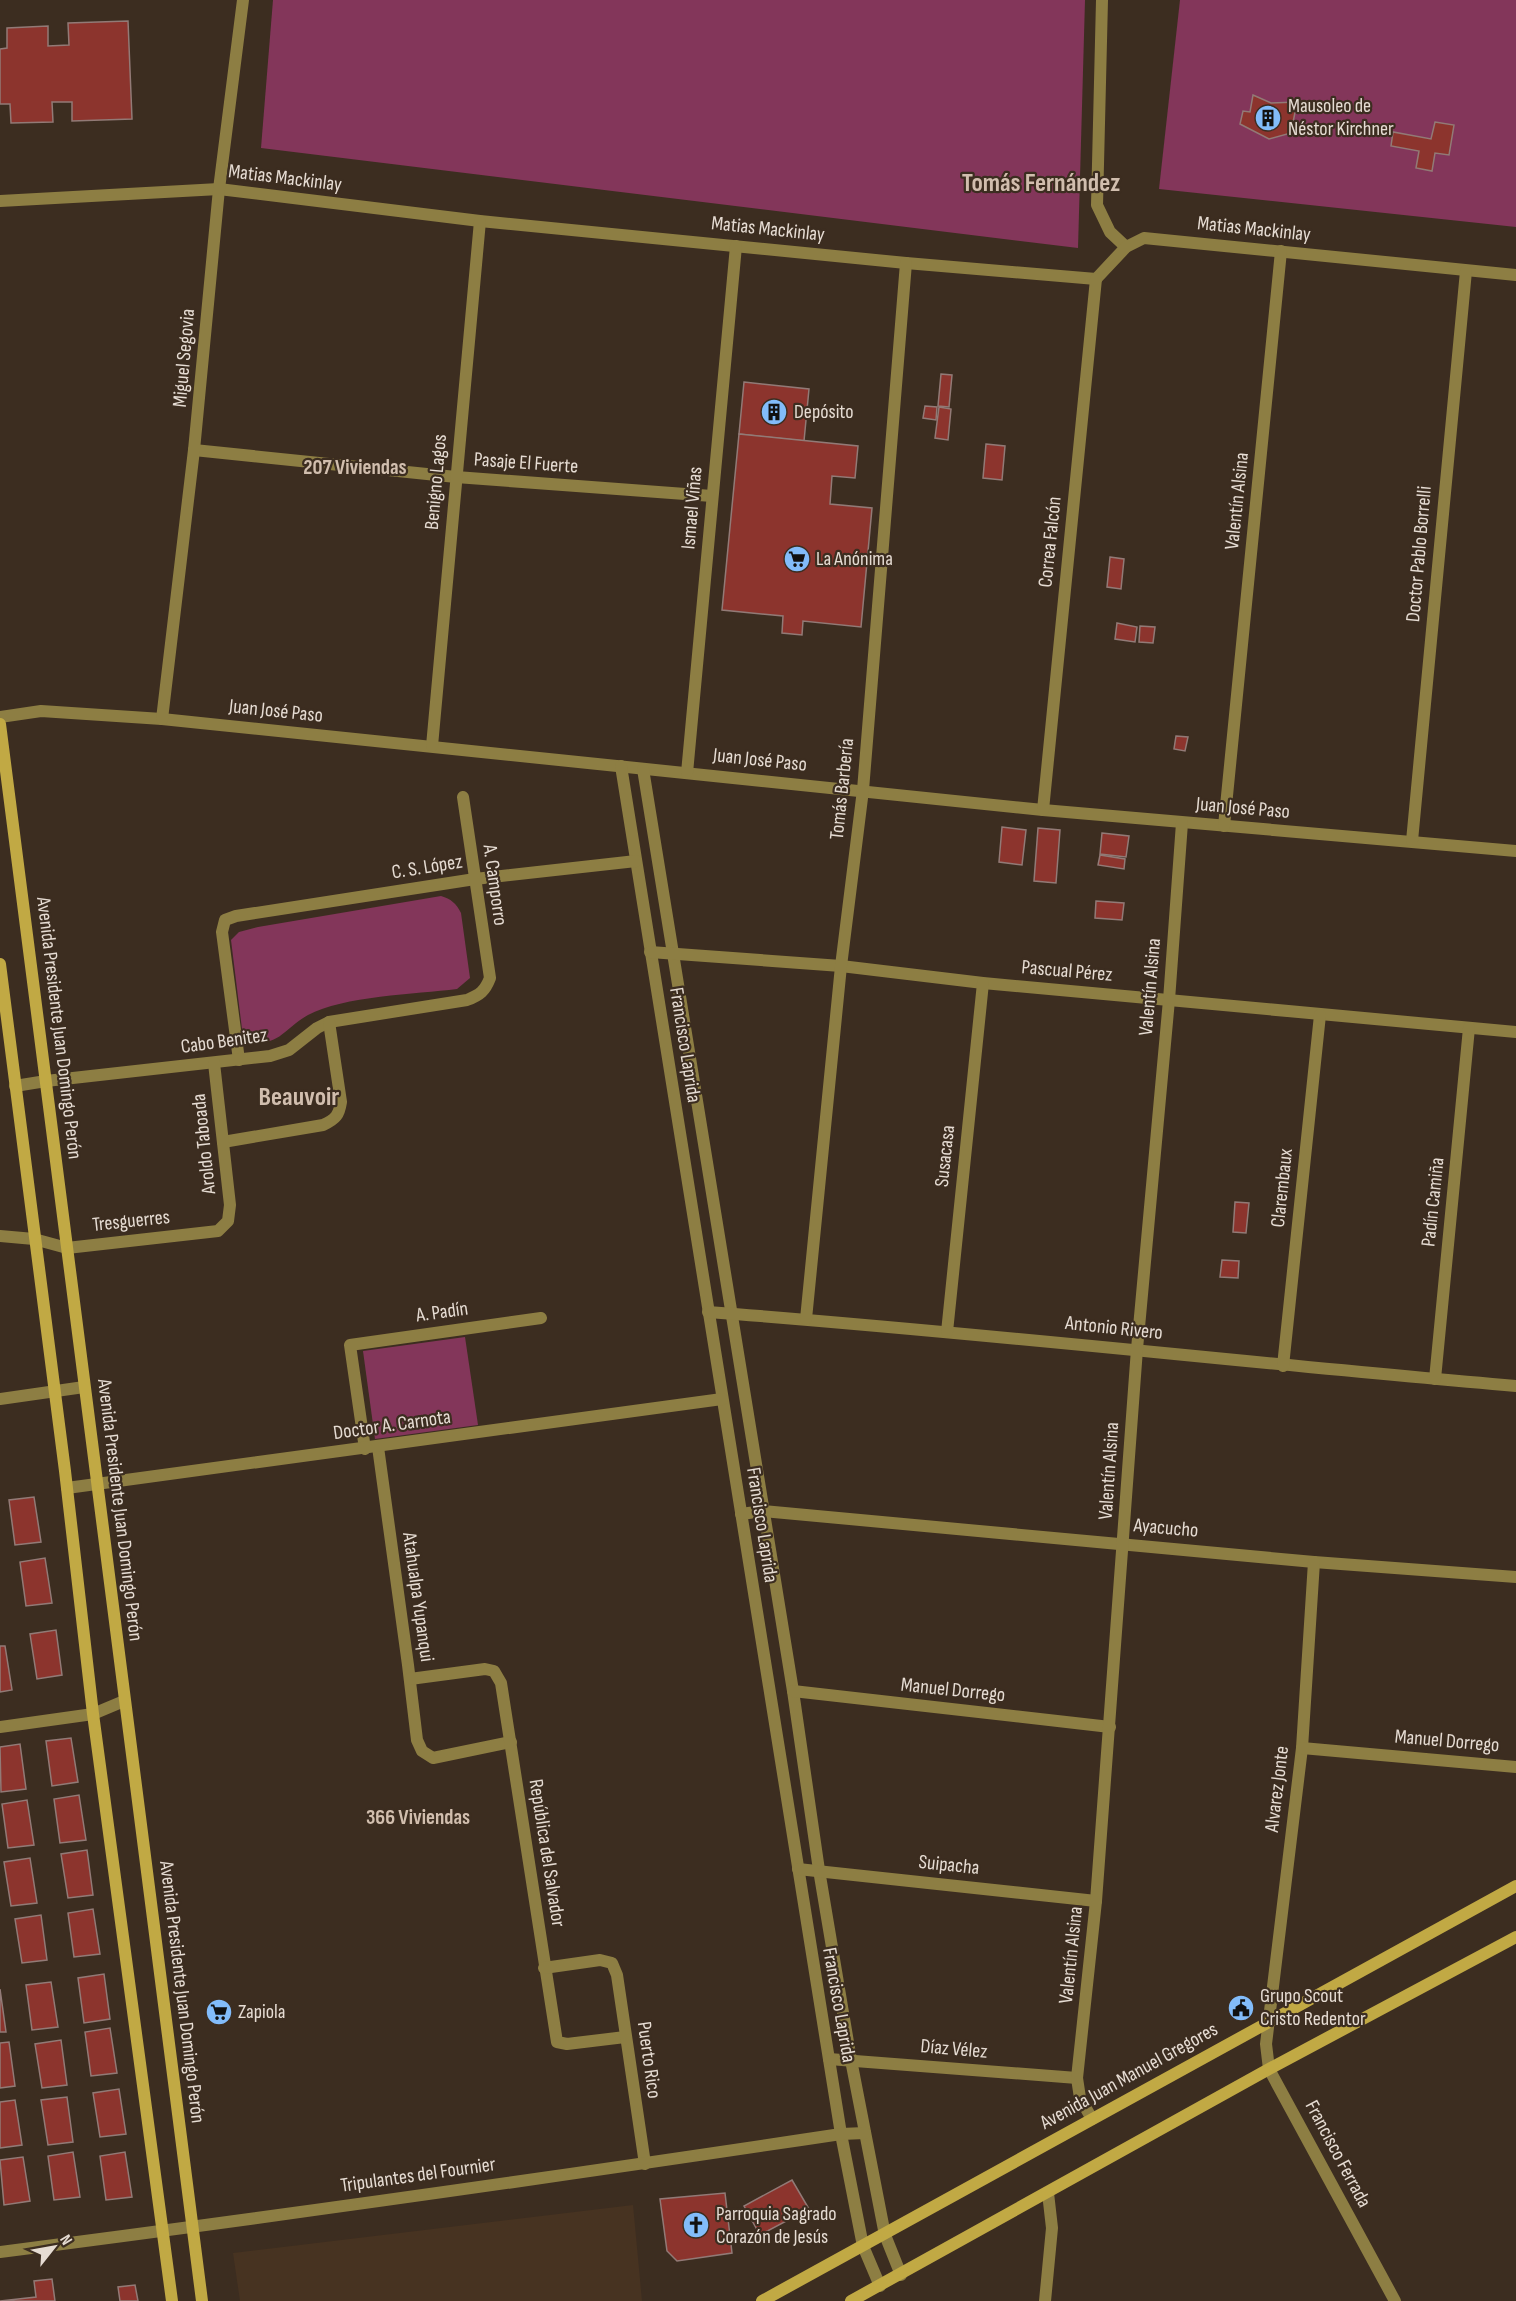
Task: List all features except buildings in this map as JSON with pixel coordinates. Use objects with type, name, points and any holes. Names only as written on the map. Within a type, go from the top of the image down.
[{"type":"main road","name":"Avenida Presidente Juan Domingo Perón","points":[[0,724],[202,2301]]},
{"type":"main road","points":[[0,964],[67,1488],[93,1714],[172,2301]]},
{"type":"main road","name":"Avenida Juan Manuel Gregores","points":[[762,2301],[1516,1886]]},
{"type":"main road","points":[[851,2301],[1269,2069],[1516,1937]]},
{"type":"street","name":"Miguel Segovia","points":[[162,719],[194,450],[219,189],[243,0]]},
{"type":"street","points":[[1096,279],[1126,247],[1110,232],[1097,205],[1102,0]]},
{"type":"street","name":"Matias Mackinlay","points":[[0,201],[219,189],[480,220],[906,263],[1096,279]]},
{"type":"street","name":"Benigno Lagos","points":[[432,746],[480,220]]},
{"type":"street","name":"Matias Mackinlay","points":[[1126,247],[1144,238],[1516,275]]},
{"type":"street","name":"Ismael Viñas","points":[[687,773],[736,246]]},
{"type":"street","name":"Valentín Alsina","points":[[1224,826],[1281,251]]},
{"type":"street","name":"Tomás Barbería","points":[[806,1319],[841,966],[863,790],[906,263]]},
{"type":"street","name":"Doctor Pablo Borrelli","points":[[1412,841],[1466,271]]},
{"type":"street","name":"Correa Falcón","points":[[1043,810],[1096,279]]},
{"type":"street","name":"Pasaje El Fuerte","points":[[194,450],[456,477],[712,496]]},
{"type":"street","name":"Juan José Paso","points":[[0,717],[41,711],[162,719],[1043,810],[1516,851]]},
{"type":"street","name":"Francisco Laprida","points":[[621,766],[828,2059],[863,2246],[880,2286]]},
{"type":"street","name":"Francisco Laprida","points":[[644,769],[851,2060],[885,2235],[901,2275]]},
{"type":"street","name":"A. Camporro","points":[[463,797],[490,978]]},
{"type":"street","name":"Valentín Alsina","points":[[1092,2119],[1080,2098],[1077,2078],[1096,1901],[1137,1349],[1169,1000],[1182,823]]},
{"type":"street","name":"C. S. López","points":[[239,1060],[222,932],[225,920],[236,916],[475,879],[636,861]]},
{"type":"street","name":"Pascual Pérez","points":[[650,952],[841,966],[983,983],[1516,1032]]},
{"type":"street","name":"Cabo Benitez","points":[[15,1086],[270,1056],[289,1050],[317,1028],[330,1022],[480,996],[490,978]]},
{"type":"street","name":"Susacasa","points":[[947,1332],[983,983]]},
{"type":"street","name":"Clarembaux","points":[[1283,1366],[1320,1015]]},
{"type":"street","points":[[223,1142],[324,1125],[335,1120],[341,1102],[330,1022]]},
{"type":"street","name":"Padín Camiña","points":[[1435,1379],[1469,1028]]},
{"type":"street","name":"Aroldo Taboada","points":[[214,1063],[230,1205],[228,1221]]},
{"type":"street","name":"Tresguerres","points":[[34,1239],[67,1248],[218,1231],[228,1221]]},
{"type":"street","points":[[0,1236],[34,1239]]},
{"type":"street","name":"Antonio Rivero","points":[[708,1312],[1137,1349],[1283,1366],[1516,1386]]},
{"type":"street","name":"A. Padín","points":[[365,1449],[350,1345],[541,1318]]},
{"type":"street","points":[[0,1399],[84,1387]]},
{"type":"street","name":"Doctor A. Carnota","points":[[67,1488],[378,1448],[722,1399]]},
{"type":"street","name":"Atahualpa Yupanqui","points":[[378,1448],[417,1740],[422,1751],[433,1758],[511,1742]]},
{"type":"street","name":"Ayacucho","points":[[741,1514],[763,1511],[1314,1562],[1516,1577]]},
{"type":"street","name":"Alvarez Jonte","points":[[1269,2021],[1302,1748],[1314,1562]]},
{"type":"street","name":"República del Salvador","points":[[410,1680],[485,1669],[494,1671],[501,1683],[511,1742],[556,2042],[567,2044],[625,2037]]},
{"type":"street","name":"Manuel Dorrego","points":[[793,1691],[1110,1727]]},
{"type":"street","points":[[0,1727],[93,1714],[124,1701]]},
{"type":"street","name":"Manuel Dorrego","points":[[1302,1748],[1516,1767]]},
{"type":"street","name":"Suipacha","points":[[798,1869],[1096,1901]]},
{"type":"street","name":"Puerto Rico","points":[[544,1968],[600,1960],[612,1963],[617,1975],[645,2164]]},
{"type":"street","name":"Francisco Ferrada","points":[[1269,2021],[1266,2044],[1269,2069],[1395,2301]]},
{"type":"street","name":"Díaz Vélez","points":[[828,2059],[1077,2078]]},
{"type":"street","name":"Tripulantes del Fournier","points":[[0,2252],[645,2164],[841,2134],[865,2133]]},
{"type":"street","points":[[1045,2301],[1052,2228],[1048,2193]]},
{"type":"shaded area","points":[[273,0],[1085,0],[1078,248],[261,148]]},
{"type":"shaded area","points":[[1180,0],[1516,0],[1516,227],[1159,189]]},
{"type":"shaded area","points":[[441,896],[453,902],[461,913],[470,978],[457,989],[380,997],[340,1004],[308,1015],[268,1042],[247,1043],[243,1037],[231,940],[239,932]]},
{"type":"shaded area","points":[[465,1337],[478,1425],[375,1439],[363,1351]]},
{"type":"shaded area","points":[[633,2205],[642,2301],[240,2301],[233,2253]]},
{"type":"place","name":"Mausoleo de Néstor Kirchner","points":[[1268,118]]},
{"type":"place","name":"Depósito","points":[[774,412]]},
{"type":"place","name":"La Anónima","points":[[797,559]]},
{"type":"place","name":"Grupo Scout Cristo Redentor","points":[[1241,2008]]},
{"type":"place","name":"Zapiola","points":[[219,2012]]},
{"type":"place","name":"Parroquia Sagrado Corazón de Jesús","points":[[696,2225]]},
{"type":"district","name":"Tomás Fernández","points":[[1041,183]]},
{"type":"district","name":"207 Viviendas","points":[[355,467]]},
{"type":"district","name":"Beauvoir","points":[[299,1097]]},
{"type":"district","name":"366 Viviendas","points":[[418,1817]]}]
